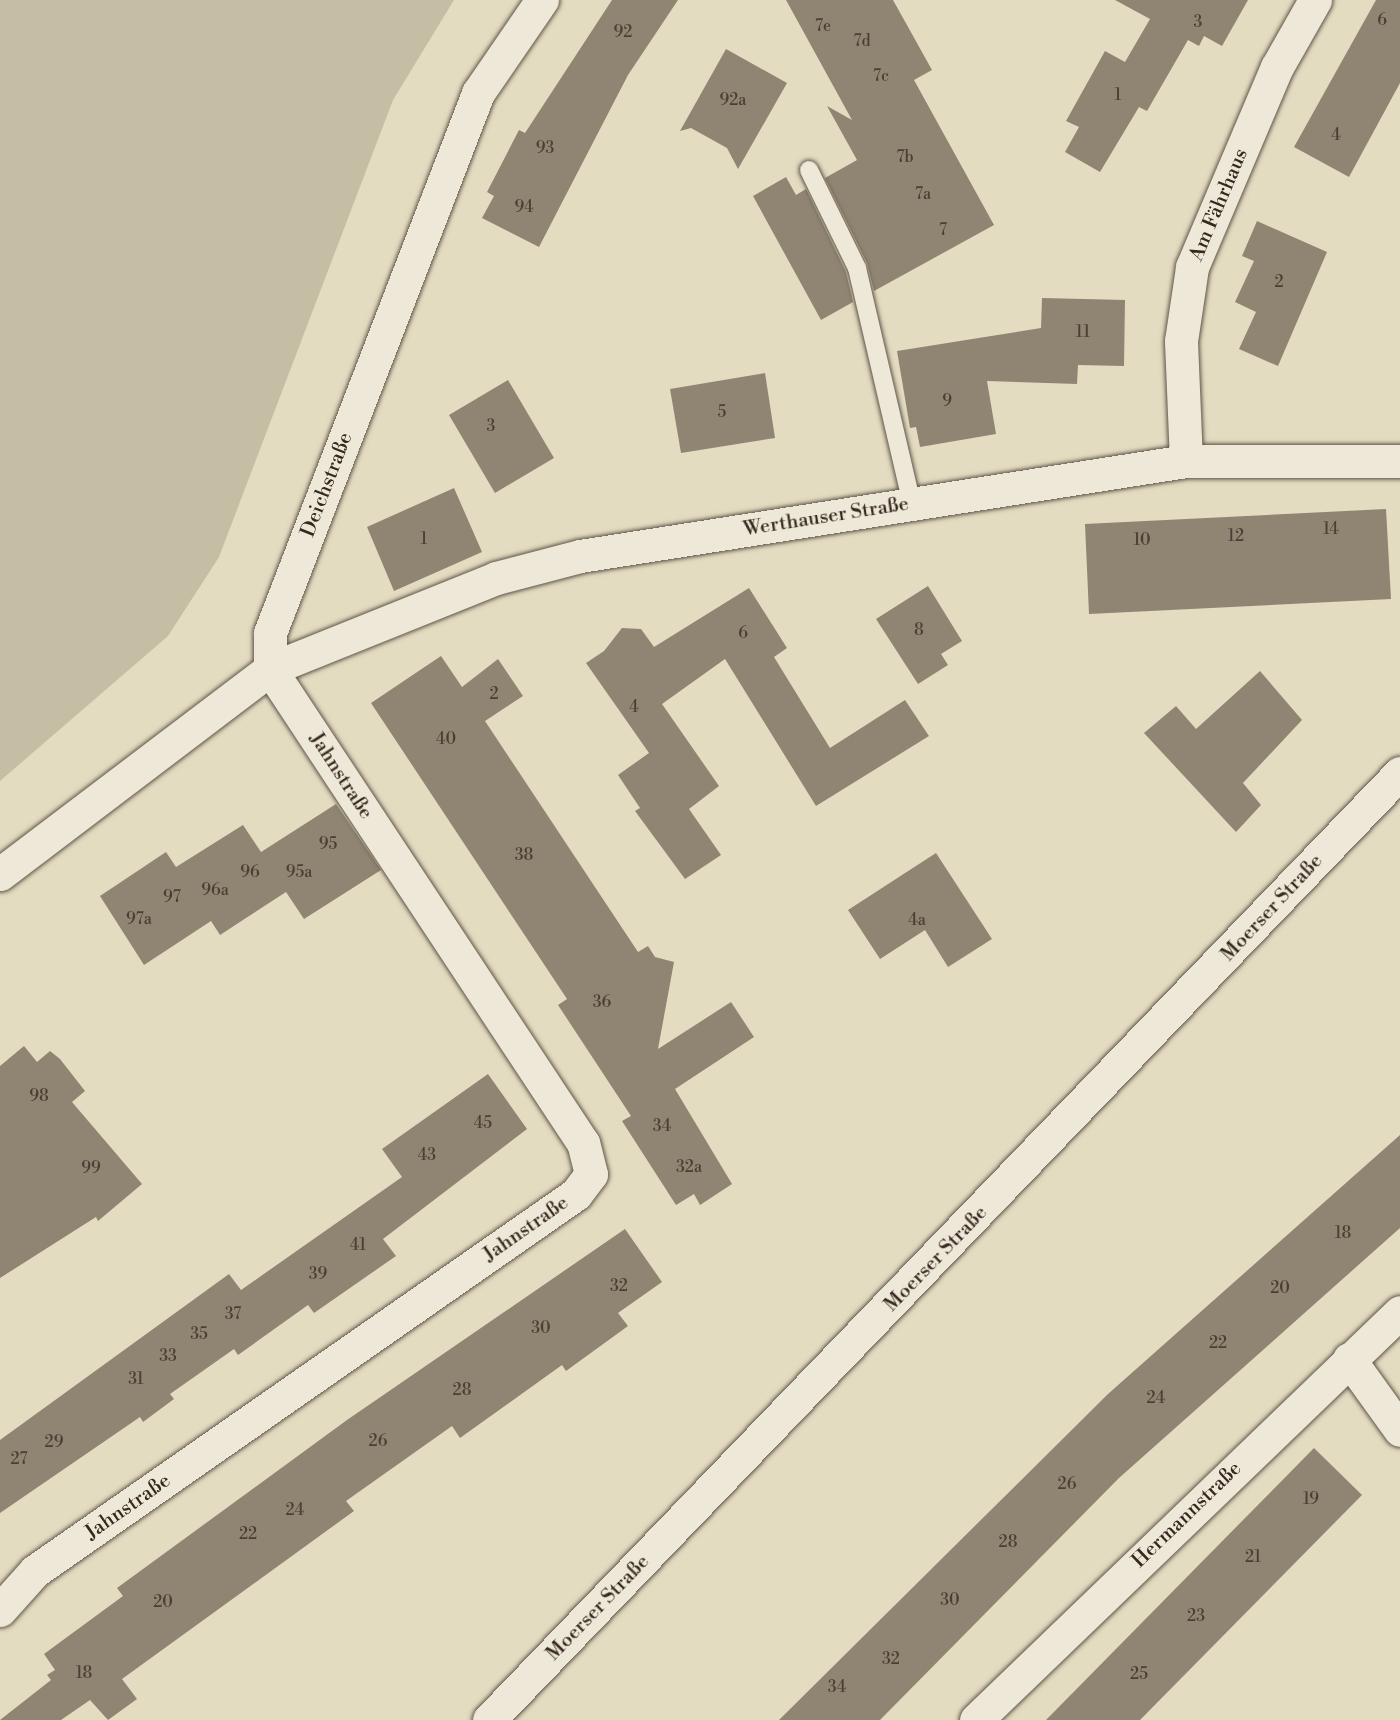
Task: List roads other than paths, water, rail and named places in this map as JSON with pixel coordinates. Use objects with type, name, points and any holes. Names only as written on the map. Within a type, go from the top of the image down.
[{"type":"street","name":"Deichstraße","points":[[270,669],[270,633],[478,93],[542,0]]},
{"type":"street","name":"Am Fährhaus","points":[[1186,461],[1181,341],[1192,267],[1277,67],[1315,0]]},
{"type":"street","name":"Werthauser Straße","points":[[270,669],[496,578],[580,556],[1186,461],[1400,461]]},
{"type":"street","points":[[0,874],[270,669]]},
{"type":"street","name":"Jahnstraße","points":[[0,1610],[35,1571],[576,1194],[591,1174],[583,1143],[270,669]]},
{"type":"street","name":"Moerser Straße","points":[[489,1720],[1390,784],[1400,765]]},
{"type":"street","name":"Hermannstraße","points":[[976,1720],[1400,1312]]},
{"type":"street","points":[[1349,1359],[1400,1431]]},
{"type":"lane","points":[[809,170],[856,268],[912,504]]}]
